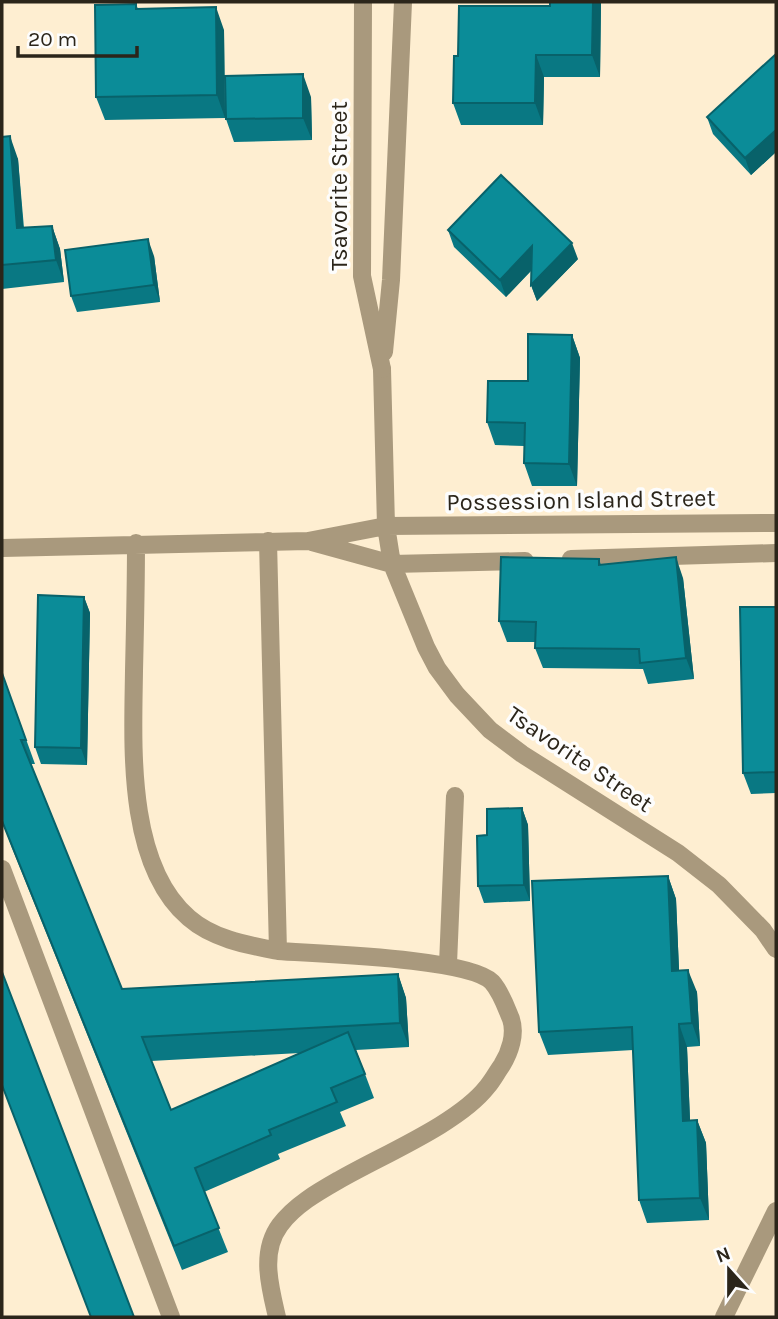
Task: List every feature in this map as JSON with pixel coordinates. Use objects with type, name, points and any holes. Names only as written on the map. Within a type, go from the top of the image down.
[{"type":"street","name":"Tsavorite Street","points":[[363,2],[362,276],[382,369]]},
{"type":"street","name":"Tsavorite Street","points":[[403,2],[391,280],[382,369],[386,526],[392,564],[426,648],[457,695],[491,730],[523,754],[688,861],[719,885],[763,930],[776,949]]},
{"type":"street","name":"Possession Island Street","points":[[308,541],[386,526],[776,523]]},
{"type":"street","points":[[268,541],[278,951]]},
{"type":"street","points":[[2,548],[308,541],[392,564],[776,553]]},
{"type":"street","points":[[136,543],[133,763],[141,828],[166,891],[188,918],[215,935],[253,946],[278,951],[448,964],[484,976],[501,996],[513,1026],[511,1044],[505,1060],[487,1087],[452,1118],[341,1178],[293,1210],[278,1227],[267,1262],[277,1317]]},
{"type":"street","points":[[448,964],[455,796]]},
{"type":"street","points":[[2,869],[171,1317]]},
{"type":"street","points":[[724,1317],[776,1211]]},
{"type":"building","points":[[550,2],[593,2],[592,55],[536,55],[535,103],[453,103],[459,6],[550,6]]},
{"type":"building","points":[[136,4],[136,9],[216,7],[217,95],[96,97],[95,5]]},
{"type":"building","points":[[776,54],[776,130],[745,158],[707,117]]},
{"type":"building","points":[[303,74],[303,118],[226,119],[225,76]]},
{"type":"building","points":[[10,136],[17,228],[52,226],[56,260],[2,265],[2,137]]},
{"type":"building","points":[[501,175],[572,243],[531,285],[532,246],[500,280],[448,230]]},
{"type":"building","points":[[148,239],[154,285],[71,296],[65,250]]},
{"type":"building","points":[[528,334],[572,335],[569,464],[524,463],[525,423],[487,422],[488,381],[528,381]]},
{"type":"building","points":[[501,557],[599,559],[599,565],[676,557],[686,658],[640,663],[639,649],[535,648],[536,622],[499,621]]},
{"type":"building","points":[[38,595],[84,597],[81,748],[35,747]]},
{"type":"building","points":[[740,607],[776,607],[776,772],[743,773]]},
{"type":"building","points":[[2,673],[26,740],[21,740],[122,989],[398,974],[400,1023],[142,1037],[171,1110],[348,1032],[365,1074],[331,1088],[337,1102],[269,1130],[271,1135],[195,1168],[219,1228],[174,1246],[2,821]]},
{"type":"building","points":[[522,808],[524,885],[478,886],[477,836],[487,835],[487,809]]},
{"type":"building","points":[[668,876],[672,971],[688,970],[692,1023],[679,1024],[683,1121],[697,1120],[700,1198],[639,1200],[632,1027],[539,1032],[532,881]]},
{"type":"building","points":[[2,972],[134,1317],[91,1317],[2,1085]]}]
